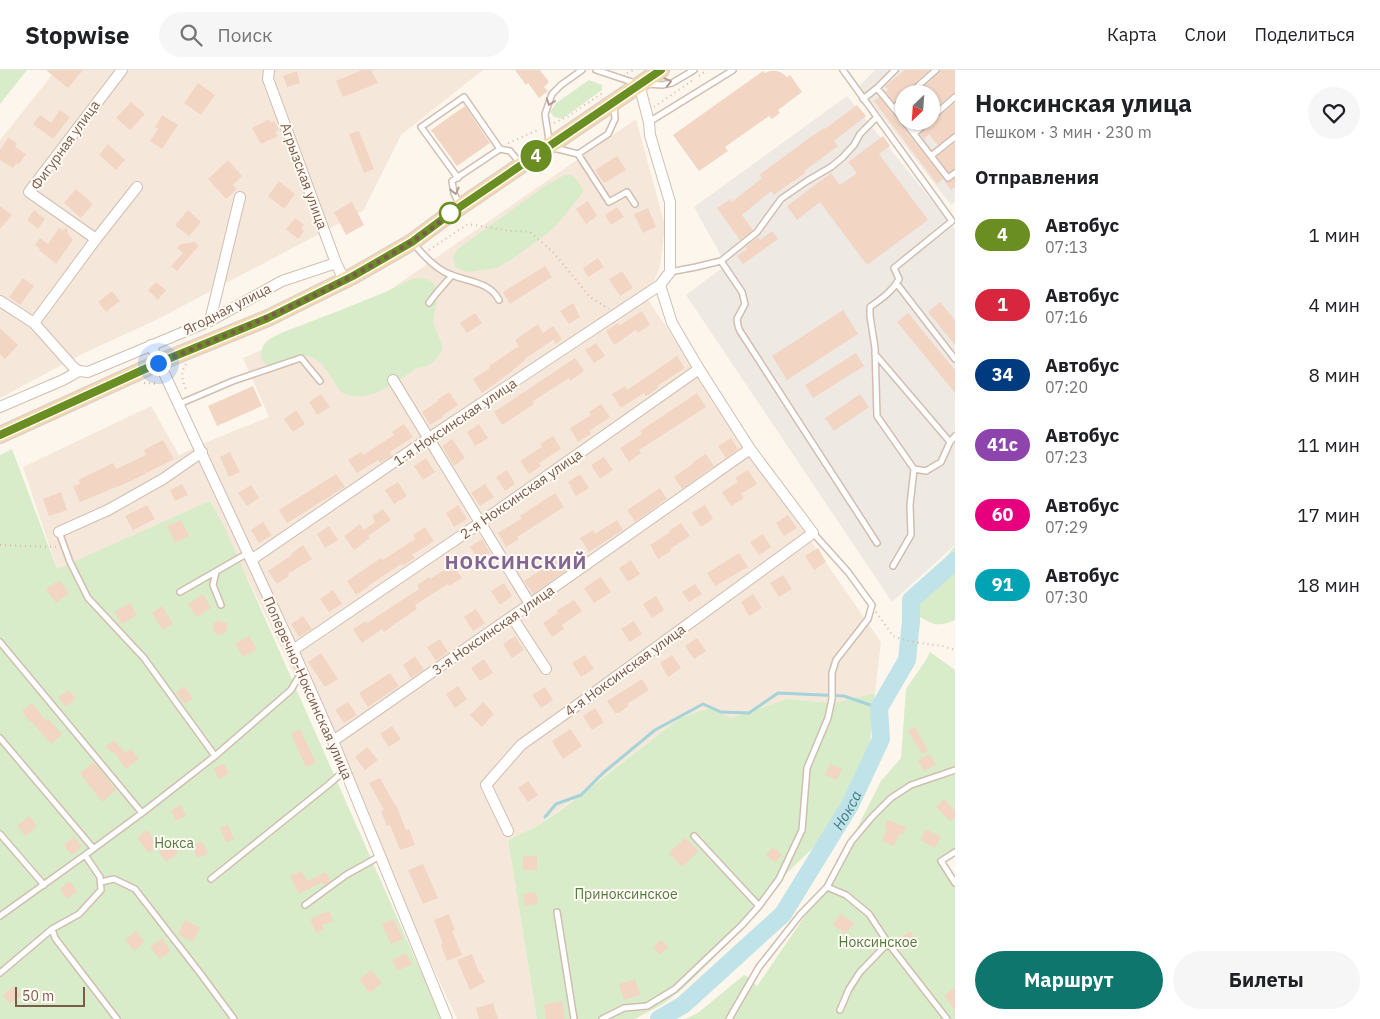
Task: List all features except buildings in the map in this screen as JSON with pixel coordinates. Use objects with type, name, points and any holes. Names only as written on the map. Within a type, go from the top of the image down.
[{"type":"main road","points":[[0,435],[158,363],[268,318],[344,280],[412,242],[460,207],[550,147],[614,101],[637,77],[661,70]]},
{"type":"street","name":"Фигурная улица","points":[[96,239],[29,192],[122,70]]},
{"type":"street","name":"Агрызская улица","points":[[269,70],[268,78],[271,87],[344,280]]},
{"type":"street","points":[[637,77],[648,117],[650,135],[670,202],[670,272]]},
{"type":"street","points":[[34,323],[96,239],[137,188]]},
{"type":"street","points":[[210,321],[240,197]]},
{"type":"street","name":"Ягодная улица","points":[[0,407],[79,372],[88,372],[210,321],[282,281],[336,263]]},
{"type":"street","name":"1-я Ноксинская улица","points":[[250,557],[618,314],[660,285],[670,272]]},
{"type":"street","points":[[660,285],[672,323],[699,369],[750,448],[813,533]]},
{"type":"street","points":[[0,301],[34,323],[79,372]]},
{"type":"street","name":"Поперечно-Ноксинская улица","points":[[151,346],[302,670],[381,856],[447,1019]]},
{"type":"street","name":"2-я Ноксинская улица","points":[[293,650],[480,523],[699,369]]},
{"type":"street","points":[[393,380],[530,604]]},
{"type":"street","name":"3-я Ноксинская улица","points":[[333,741],[750,448]]},
{"type":"street","points":[[59,532],[108,510],[163,479],[202,452]]},
{"type":"street","name":"4-я Ноксинская улица","points":[[508,831],[486,785],[521,745],[813,533]]},
{"type":"street","points":[[512,617],[546,669]]},
{"type":"lane","points":[[582,70],[552,94],[545,114],[550,147],[578,154],[609,202],[627,192],[635,204]]},
{"type":"lane","points":[[596,70],[637,77],[662,85],[672,83],[694,70]]},
{"type":"lane","points":[[648,117],[733,70]]},
{"type":"lane","points":[[842,70],[952,221],[894,268],[899,279],[897,284],[887,295],[870,307],[875,354],[877,416],[914,470],[910,505],[911,535],[893,566]]},
{"type":"lane","points":[[863,99],[895,70]]},
{"type":"lane","points":[[919,85],[936,70]]},
{"type":"lane","points":[[877,88],[894,108]]},
{"type":"lane","points":[[458,178],[422,127],[464,97],[500,148],[510,151],[522,165]]},
{"type":"lane","points":[[940,110],[955,98]]},
{"type":"lane","points":[[578,154],[608,134],[615,119],[614,101]]},
{"type":"lane","points":[[670,272],[696,268],[721,261],[758,232],[781,199],[842,158],[860,134],[876,118]]},
{"type":"lane","points":[[911,130],[948,178],[955,173]]},
{"type":"lane","points":[[914,134],[918,130]]},
{"type":"lane","points":[[931,156],[955,137]]},
{"type":"lane","points":[[460,207],[454,193],[452,181],[500,148]]},
{"type":"lane","points":[[412,242],[428,260],[442,271],[484,285],[495,293],[499,300]]},
{"type":"lane","points":[[721,261],[742,292],[745,304],[737,319],[740,331],[877,543]]},
{"type":"lane","points":[[430,303],[438,290],[452,275]]},
{"type":"lane","points":[[897,284],[955,359]]},
{"type":"lane","points":[[875,354],[950,442]]},
{"type":"lane","points":[[179,404],[233,381],[300,358],[320,381]]},
{"type":"lane","points":[[914,470],[926,471],[941,462],[950,442],[955,436]]},
{"type":"lane","points":[[59,532],[70,562],[88,598],[144,658],[215,756]]},
{"type":"lane","points":[[602,1019],[624,1008],[647,1006],[675,989],[742,925],[759,906],[779,879],[802,830],[807,768],[828,718],[832,696],[832,673],[836,660],[868,619],[872,605],[848,572],[813,533]]},
{"type":"lane","points":[[180,592],[216,572],[250,557]]},
{"type":"lane","points":[[216,572],[213,585],[222,605]]},
{"type":"lane","points":[[0,642],[142,813]]},
{"type":"lane","points":[[0,916],[85,856],[215,756],[291,690],[302,670]]},
{"type":"lane","points":[[0,738],[94,848]]},
{"type":"lane","points":[[211,878],[328,785],[344,770]]},
{"type":"lane","points":[[729,1019],[759,968],[800,915],[827,887],[851,842],[872,817],[891,798],[911,785],[955,770]]},
{"type":"lane","points":[[0,834],[44,885]]},
{"type":"lane","points":[[694,836],[759,906]]},
{"type":"lane","points":[[955,852],[941,861],[955,883]]},
{"type":"lane","points":[[0,973],[52,929],[79,914],[101,890],[100,877],[85,856]]},
{"type":"lane","points":[[305,904],[346,875],[381,856]]},
{"type":"lane","points":[[101,882],[114,879],[135,889],[234,1019]]},
{"type":"lane","points":[[827,887],[846,895],[869,914],[947,1019]]},
{"type":"lane","points":[[557,912],[574,1019]]},
{"type":"lane","points":[[52,929],[55,938],[117,1019]]},
{"type":"lane","points":[[840,1010],[849,989],[860,972],[888,942]]},
{"type":"path","points":[[648,117],[707,70]]},
{"type":"path","points":[[625,74],[637,77]]},
{"type":"path","points":[[423,254],[468,224],[510,231],[530,232],[554,253],[590,297],[618,314]]},
{"type":"path","points":[[187,364],[183,368],[182,381],[190,399]]},
{"type":"path","points":[[0,545],[65,548]]},
{"type":"path","points":[[872,605],[893,636],[955,650]]},
{"type":"shaded area","points":[[56,70],[483,70],[401,135],[363,211],[156,320],[84,353],[0,398],[0,140]]},
{"type":"shaded area","points":[[875,70],[949,70],[955,78],[955,202],[951,205],[859,86]]},
{"type":"shaded area","points":[[847,96],[955,229],[955,545],[892,602],[686,295],[726,265],[694,207]]},
{"type":"shaded area","points":[[636,119],[665,226],[660,267],[647,298],[750,453],[881,642],[875,693],[834,703],[787,699],[731,718],[710,709],[680,718],[561,809],[537,826],[508,840],[537,1019],[457,1019],[211,502],[57,569],[23,467],[151,406],[179,455],[269,417],[243,358],[368,305]]},
{"type":"green space","points":[[0,70],[27,70],[0,104]]},
{"type":"green space","points":[[589,80],[602,85],[602,90],[562,119],[554,117],[550,112],[556,103]]},
{"type":"green space","points":[[565,175],[571,175],[578,181],[583,190],[581,195],[548,233],[496,268],[467,272],[455,266],[453,256],[459,248],[545,186]]},
{"type":"green space","points":[[425,278],[434,283],[438,293],[433,323],[443,347],[437,359],[430,364],[417,368],[381,391],[361,396],[351,396],[341,392],[323,366],[315,359],[307,356],[293,358],[274,367],[268,366],[261,357],[265,343],[279,334],[414,279]]},
{"type":"green space","name":"Нокса","points":[[12,449],[57,569],[210,501],[225,528],[442,1019],[0,1019],[0,455]]},
{"type":"green space","points":[[955,546],[955,620],[944,624],[935,624],[916,615],[917,599],[930,585],[943,561]]},
{"type":"green space","name":"Ноксинское","points":[[930,652],[955,670],[955,850],[942,859],[955,879],[955,1019],[686,1019],[699,1012],[744,975],[757,986],[826,885],[881,781],[901,758],[906,689]]},
{"type":"green space","name":"Приноксинское","points":[[875,693],[869,751],[855,783],[841,803],[822,839],[784,876],[761,910],[695,977],[663,1004],[635,1019],[537,1019],[508,840],[537,826],[561,810],[680,718],[710,708],[731,718],[787,699],[834,703]]},
{"type":"waterway","name":"Нокса","points":[[659,1019],[683,1005],[783,914],[850,805],[881,739],[879,708],[907,660],[911,600],[955,561]]},
{"type":"waterway","points":[[545,817],[556,804],[581,795],[603,773],[655,730],[703,704],[721,712],[749,713],[778,693],[844,696],[879,708]]},
{"type":"bus line","name":"4","points":[[0,435],[158,363],[268,318],[353,276],[412,242],[451,213],[661,70]]},
{"type":"district","name":"НОКСИНСКИЙ","points":[[516,562]]},
{"type":"route","points":[[158,363],[268,318],[344,280],[412,242],[450,213]]}]
